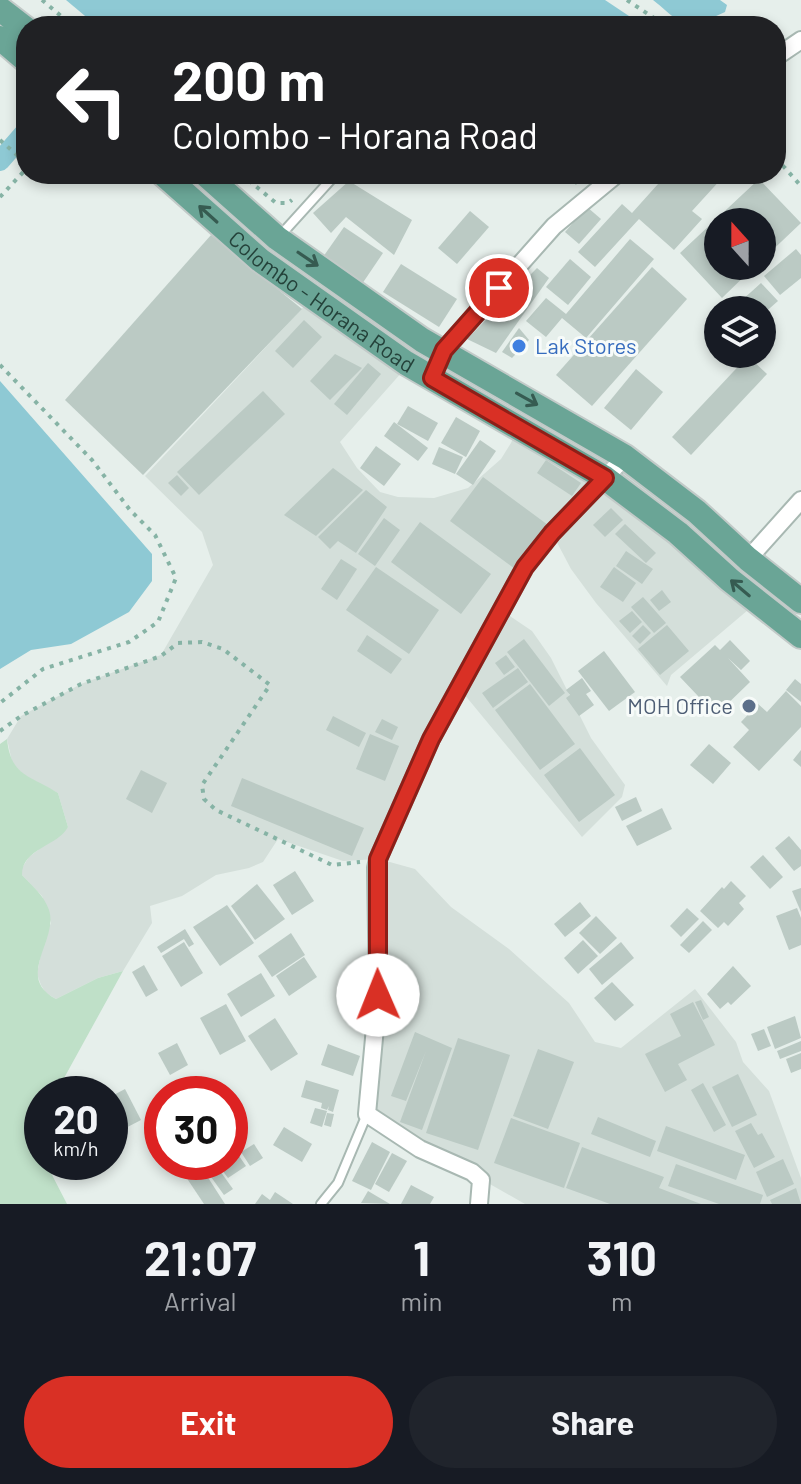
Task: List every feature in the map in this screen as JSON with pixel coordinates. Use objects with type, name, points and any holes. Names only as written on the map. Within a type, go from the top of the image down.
[{"type":"main road","points":[[0,9],[16,21]]},
{"type":"main road","points":[[0,38],[16,52]]},
{"type":"main road","name":"Colombo - Horana Road","points":[[174,184],[260,260],[406,363],[605,478],[678,533],[730,580],[801,636]]},
{"type":"main road","name":"Colombo - Horana Road","points":[[216,184],[277,238],[422,340],[625,457],[697,512],[748,559],[801,601]]},
{"type":"street","points":[[432,378],[444,350],[554,226],[605,184]]},
{"type":"street","points":[[479,1204],[481,1180],[472,1172],[420,1149],[367,1114],[378,995],[378,859],[431,739],[525,567],[552,533],[625,457]]},
{"type":"street","points":[[748,559],[801,500]]},
{"type":"lane","points":[[277,238],[327,184]]},
{"type":"lane","points":[[321,1204],[338,1183],[367,1114]]},
{"type":"path","points":[[42,0],[61,16]]},
{"type":"path","points":[[627,0],[651,16]]},
{"type":"path","points":[[1,141],[16,154]]},
{"type":"path","points":[[786,169],[801,186]]},
{"type":"path","points":[[0,197],[16,180]]},
{"type":"path","points":[[253,184],[276,203],[288,203],[299,193]]},
{"type":"path","points":[[0,365],[92,460],[130,510],[155,535],[176,578],[158,622],[129,642],[43,669],[0,703]]},
{"type":"path","points":[[0,731],[21,716],[81,684],[161,656],[178,643],[202,642],[223,649],[270,685],[202,785],[204,799],[216,810],[332,865],[378,859]]},
{"type":"shaded area","points":[[326,283],[426,345],[340,442],[357,468],[380,492],[398,497],[434,498],[468,488],[501,459],[528,402],[612,456],[768,593],[671,675],[667,686],[596,603],[571,569],[552,533],[501,610],[532,631],[551,658],[591,738],[625,785],[622,797],[582,837],[459,688],[379,859],[415,869],[451,907],[509,949],[569,1003],[595,1042],[621,1048],[695,989],[736,1042],[743,1062],[769,1091],[801,1178],[801,1204],[525,1204],[367,1114],[378,859],[343,861],[278,839],[263,862],[216,875],[182,896],[150,906],[152,923],[123,971],[98,978],[56,999],[46,993],[41,985],[37,974],[43,943],[51,923],[42,896],[22,875],[22,868],[29,857],[68,827],[58,793],[30,779],[13,766],[7,739],[21,716],[81,684],[161,655],[213,565],[202,532],[145,476]]},
{"type":"green space","points":[[7,739],[18,768],[58,793],[68,827],[28,859],[22,875],[41,895],[49,910],[48,933],[38,969],[44,990],[56,999],[98,978],[123,971],[65,1076],[24,1076],[24,1180],[55,1180],[67,1204],[0,1204],[0,744]]},
{"type":"water","points":[[66,0],[605,0],[629,16],[85,16]]},
{"type":"water","points":[[653,0],[720,0],[727,5],[725,12],[716,16],[672,16]]},
{"type":"water","points":[[0,381],[152,554],[152,581],[129,612],[71,644],[31,650],[0,669]]},
{"type":"building","points":[[346,184],[354,184],[412,220],[394,255],[346,217],[331,233],[313,213]]},
{"type":"building","points":[[658,184],[717,184],[692,211],[702,219],[674,250],[639,219],[595,267],[578,252],[622,204],[632,213]]},
{"type":"building","points":[[754,184],[764,184],[801,223],[776,247],[776,208],[728,208]]},
{"type":"building","points":[[587,207],[601,219],[579,244],[565,232]]},
{"type":"building","points":[[470,211],[489,227],[457,264],[438,248]]},
{"type":"building","points":[[344,227],[383,253],[362,284],[323,257]]},
{"type":"building","points":[[704,231],[704,279],[680,253]]},
{"type":"building","points":[[211,235],[302,309],[143,475],[65,400]]},
{"type":"building","points":[[630,239],[654,259],[586,338],[562,318],[546,337],[526,321],[546,298],[566,314]]},
{"type":"building","points":[[796,249],[801,255],[801,278],[780,295],[767,280],[776,280],[776,266]]},
{"type":"building","points":[[570,259],[591,277],[568,305],[546,287]]},
{"type":"building","points":[[401,264],[457,299],[439,327],[383,292]]},
{"type":"building","points":[[652,267],[687,299],[592,406],[556,375]]},
{"type":"building","points":[[537,268],[549,278],[496,353],[467,339]]},
{"type":"building","points":[[705,280],[741,280],[724,296],[720,296]]},
{"type":"building","points":[[761,283],[773,296],[747,296]]},
{"type":"building","points":[[304,320],[322,337],[293,368],[275,351]]},
{"type":"building","points":[[519,328],[529,340],[512,358],[502,352]]},
{"type":"building","points":[[335,354],[362,368],[330,400],[310,381]]},
{"type":"building","points":[[368,363],[381,374],[347,415],[334,404]]},
{"type":"building","points":[[737,368],[761,368],[767,374],[691,455],[672,437]]},
{"type":"building","points":[[636,369],[663,392],[631,430],[604,408]]},
{"type":"building","points":[[263,391],[285,414],[199,495],[177,472]]},
{"type":"building","points":[[408,406],[438,423],[428,441],[397,424]]},
{"type":"building","points":[[456,417],[480,431],[466,457],[441,443]]},
{"type":"building","points":[[394,422],[428,448],[418,461],[384,436]]},
{"type":"building","points":[[480,440],[496,451],[473,485],[456,474]]},
{"type":"building","points":[[376,446],[401,464],[384,486],[360,468]]},
{"type":"building","points":[[439,447],[463,457],[455,474],[432,464]]},
{"type":"building","points":[[546,460],[581,483],[572,496],[537,473]]},
{"type":"building","points":[[333,468],[363,490],[316,536],[284,515]]},
{"type":"building","points":[[177,475],[189,488],[181,496],[168,483]]},
{"type":"building","points":[[483,477],[548,525],[515,569],[450,521]]},
{"type":"building","points":[[366,490],[387,507],[356,553],[338,541],[330,549],[318,537]]},
{"type":"building","points":[[611,508],[623,520],[605,537],[593,525]]},
{"type":"building","points":[[384,518],[400,530],[375,566],[358,554]]},
{"type":"building","points":[[420,522],[491,574],[461,614],[391,562]]},
{"type":"building","points":[[625,524],[656,553],[646,563],[615,534]]},
{"type":"building","points":[[626,551],[653,569],[642,584],[616,566]]},
{"type":"building","points":[[341,559],[357,569],[337,600],[321,589]]},
{"type":"building","points":[[376,567],[439,610],[409,654],[346,610]]},
{"type":"building","points":[[614,567],[636,583],[623,602],[600,587]]},
{"type":"building","points":[[662,590],[671,602],[659,611],[650,600]]},
{"type":"building","points":[[643,597],[666,623],[654,633],[631,607]]},
{"type":"building","points":[[632,611],[642,622],[630,633],[619,621]]},
{"type":"building","points":[[643,625],[651,633],[640,644],[632,636]]},
{"type":"building","points":[[667,625],[689,651],[660,675],[638,649]]},
{"type":"building","points":[[367,635],[402,659],[391,674],[357,651]]},
{"type":"building","points":[[524,639],[565,693],[549,706],[507,652]]},
{"type":"building","points":[[730,640],[750,661],[741,670],[728,658],[750,682],[716,715],[680,677],[715,645],[720,650]]},
{"type":"building","points":[[604,651],[635,692],[609,711],[578,671]]},
{"type":"building","points":[[506,655],[515,667],[504,675],[495,663]]},
{"type":"building","points":[[518,668],[528,682],[493,708],[482,693]]},
{"type":"building","points":[[582,678],[591,691],[586,694],[594,705],[579,716],[566,698],[570,695],[566,690]]},
{"type":"building","points":[[795,679],[801,684],[801,702],[786,690]]},
{"type":"building","points":[[530,684],[575,744],[540,770],[495,710]]},
{"type":"building","points":[[786,691],[801,706],[801,727],[759,771],[733,747],[749,730],[741,722],[758,704],[767,712]]},
{"type":"building","points":[[333,716],[366,733],[359,747],[326,730]]},
{"type":"building","points":[[382,719],[398,727],[392,740],[375,732]]},
{"type":"building","points":[[370,734],[399,746],[385,781],[356,769]]},
{"type":"building","points":[[709,744],[731,763],[713,784],[690,765]]},
{"type":"building","points":[[580,748],[615,795],[579,822],[544,775]]},
{"type":"building","points":[[801,750],[801,767],[793,760]]},
{"type":"building","points":[[141,770],[167,783],[152,813],[126,799]]},
{"type":"building","points":[[242,778],[364,828],[352,856],[231,806]]},
{"type":"building","points":[[636,797],[642,811],[622,821],[615,807]]},
{"type":"building","points":[[662,808],[672,829],[637,846],[626,826]]},
{"type":"building","points":[[789,836],[801,850],[801,866],[794,871],[775,848]]},
{"type":"building","points":[[763,855],[783,877],[770,889],[750,867]]},
{"type":"building","points":[[295,871],[314,901],[292,915],[273,885]]},
{"type":"building","points":[[731,881],[746,896],[739,903],[744,909],[728,926],[724,922],[718,928],[700,911]]},
{"type":"building","points":[[257,884],[285,919],[255,940],[231,906]]},
{"type":"building","points":[[801,888],[801,912],[792,891]]},
{"type":"building","points":[[580,902],[591,916],[565,937],[554,924]]},
{"type":"building","points":[[227,905],[254,943],[220,966],[193,927]]},
{"type":"building","points":[[687,908],[699,919],[681,937],[670,926]]},
{"type":"building","points":[[797,908],[801,918],[801,945],[789,950],[776,916]]},
{"type":"building","points":[[596,916],[617,938],[600,954],[579,933]]},
{"type":"building","points":[[703,921],[712,930],[689,953],[680,945]]},
{"type":"building","points":[[185,929],[194,944],[189,947],[184,939],[161,953],[157,947]]},
{"type":"building","points":[[291,933],[305,955],[272,977],[258,956]]},
{"type":"building","points":[[583,940],[598,956],[578,974],[564,958]]},
{"type":"building","points":[[184,942],[203,973],[181,987],[162,956]]},
{"type":"building","points":[[621,942],[634,958],[602,985],[589,969]]},
{"type":"building","points":[[304,957],[317,977],[289,996],[276,976]]},
{"type":"building","points":[[144,965],[158,990],[146,997],[132,972]]},
{"type":"building","points":[[733,966],[751,986],[731,1005],[728,1002],[720,1009],[707,994]]},
{"type":"building","points":[[261,973],[275,996],[241,1017],[227,994]]},
{"type":"building","points":[[612,982],[634,1005],[615,1021],[594,998]]},
{"type":"building","points":[[701,1000],[709,1017],[703,1020],[695,1002]]},
{"type":"building","points":[[693,1002],[715,1045],[678,1064],[687,1080],[665,1092],[645,1054],[681,1036],[670,1014]]},
{"type":"building","points":[[226,1004],[246,1041],[220,1055],[200,1018]]},
{"type":"building","points":[[795,1016],[801,1038],[775,1049],[767,1027]]},
{"type":"building","points":[[275,1018],[298,1054],[271,1071],[248,1036]]},
{"type":"building","points":[[764,1029],[771,1046],[758,1051],[751,1034]]},
{"type":"building","points":[[415,1032],[452,1048],[422,1130],[400,1122],[426,1051],[406,1101],[391,1096]]},
{"type":"building","points":[[458,1038],[510,1055],[478,1150],[426,1133]]},
{"type":"building","points":[[801,1041],[801,1051],[780,1059],[777,1051]]},
{"type":"building","points":[[177,1043],[188,1065],[170,1075],[158,1053]]},
{"type":"building","points":[[328,1044],[360,1056],[353,1076],[321,1065]]},
{"type":"building","points":[[538,1049],[574,1062],[548,1129],[513,1116]]},
{"type":"building","points":[[801,1053],[801,1069],[791,1073],[786,1059]]},
{"type":"building","points":[[738,1074],[757,1115],[732,1127],[712,1087]]},
{"type":"building","points":[[306,1080],[339,1090],[333,1112],[328,1110],[329,1106],[327,1110],[321,1108],[322,1103],[301,1097]]},
{"type":"building","points":[[703,1083],[726,1125],[714,1132],[691,1090]]},
{"type":"building","points":[[128,1095],[141,1120],[128,1127]]},
{"type":"building","points":[[315,1108],[327,1111],[322,1127],[310,1123]]},
{"type":"building","points":[[327,1113],[334,1114],[331,1127],[324,1125]]},
{"type":"building","points":[[598,1117],[656,1141],[650,1157],[591,1134]]},
{"type":"building","points":[[511,1118],[580,1143],[564,1188],[494,1163]]},
{"type":"building","points":[[751,1123],[758,1135],[762,1133],[775,1157],[754,1168],[735,1131]]},
{"type":"building","points":[[666,1126],[745,1155],[736,1180],[657,1151]]},
{"type":"building","points":[[284,1127],[312,1144],[302,1162],[273,1145]]},
{"type":"building","points":[[372,1142],[390,1152],[371,1190],[352,1181]]},
{"type":"building","points":[[254,1144],[263,1158],[250,1166],[248,1163],[248,1148]]},
{"type":"building","points":[[582,1147],[664,1177],[659,1188],[701,1204],[610,1204],[566,1188]]},
{"type":"building","points":[[392,1153],[407,1161],[389,1192],[375,1184]]},
{"type":"building","points":[[783,1159],[794,1184],[767,1197],[756,1172]]},
{"type":"building","points":[[676,1164],[763,1195],[760,1204],[719,1204],[668,1186]]},
{"type":"building","points":[[188,1180],[210,1180],[225,1204],[204,1204]]},
{"type":"building","points":[[213,1180],[227,1180],[233,1189],[224,1195]]},
{"type":"building","points":[[411,1185],[434,1197],[430,1204],[401,1204]]},
{"type":"building","points":[[796,1188],[801,1204],[772,1204],[770,1200]]},
{"type":"building","points":[[368,1191],[390,1204],[361,1203]]},
{"type":"building","points":[[275,1192],[293,1204],[255,1204],[262,1194],[270,1200]]},
{"type":"waterway","points":[[0,161],[16,143]]},
{"type":"place","name":"Lak Stores","points":[[519,346]]},
{"type":"place","name":"MOH Office","points":[[749,706]]},
{"type":"route","points":[[378,995],[378,859],[431,739],[525,567],[552,533],[605,478],[432,378],[444,350],[499,288]]}]
